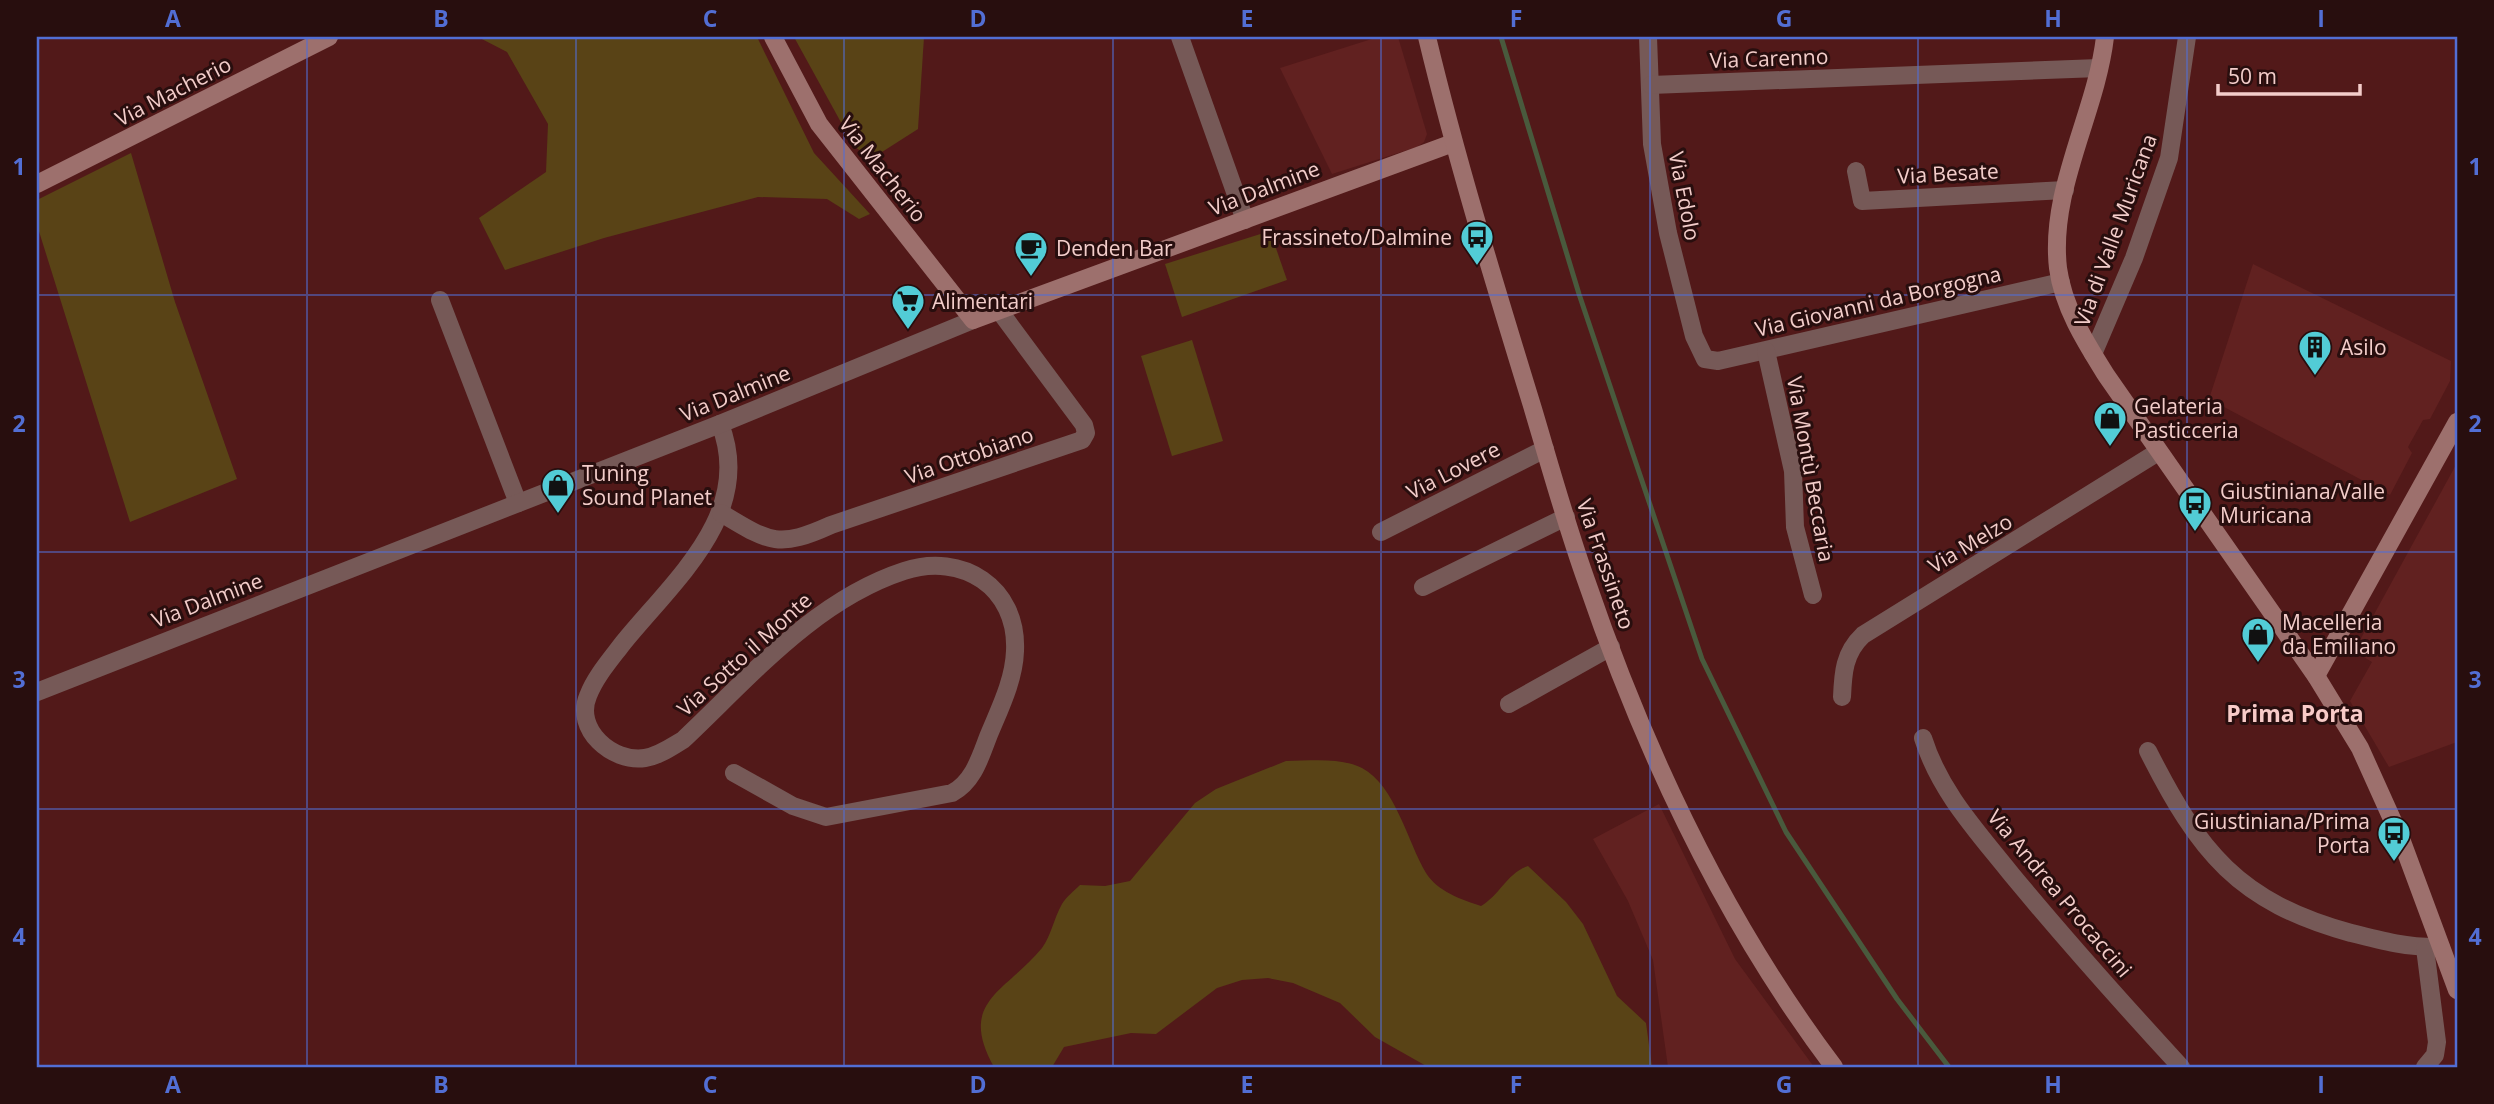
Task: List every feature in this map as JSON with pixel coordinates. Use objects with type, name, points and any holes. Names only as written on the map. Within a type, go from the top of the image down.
[{"type":"street","name":"Via Macherio","points":[[37,184],[329,37]]},
{"type":"street","name":"Via Macherio","points":[[773,37],[819,124],[973,320]]},
{"type":"street","points":[[1180,37],[1245,220]]},
{"type":"street","name":"Via Frassineto","points":[[1427,37],[1453,143],[1545,449],[1611,648],[1672,792],[1725,902],[1780,993],[1834,1067]]},
{"type":"street","name":"Via Edolo","points":[[1648,37],[1652,145],[1668,233],[1697,346],[1705,359]]},
{"type":"street","points":[[2105,37],[2065,190],[2057,236],[2061,282],[2076,323],[2093,354],[2158,452],[2316,676],[2379,786],[2433,947],[2437,1042],[2435,1055],[2425,1067]]},
{"type":"street","name":"Via di Valle Muricana","points":[[2093,354],[2134,258],[2169,159],[2187,37]]},
{"type":"street","name":"Via Carenno","points":[[1651,85],[2099,68]]},
{"type":"street","name":"Via Dalmine","points":[[37,692],[720,424],[998,309],[1453,143]]},
{"type":"street","name":"Via Besate","points":[[1856,171],[1863,201],[2065,190]]},
{"type":"street","name":"Via Giovanni da Borgogna","points":[[1705,359],[1718,361],[1766,351],[2061,282]]},
{"type":"street","points":[[440,300],[518,503]]},
{"type":"street","name":"Via Ottobiano","points":[[721,513],[768,538],[797,540],[831,525],[1082,440],[1086,433],[1084,425],[998,309]]},
{"type":"street","name":"Via Montù Beccaria","points":[[1766,351],[1795,480],[1795,527],[1813,595]]},
{"type":"street","points":[[2316,676],[2457,422]]},
{"type":"street","name":"Via Sotto il Monte","points":[[720,424],[731,466],[721,513],[704,544],[612,658],[588,694],[584,713],[588,726],[600,743],[616,754],[647,758],[674,746],[822,612],[869,585],[912,568],[950,565],[980,576],[995,591],[1007,612],[1016,648],[1010,680],[975,769],[964,785],[952,793],[826,817],[793,806],[734,773]]},
{"type":"street","name":"Via Lovere","points":[[1381,532],[1545,449]]},
{"type":"street","name":"Via Melzo","points":[[1842,697],[1848,654],[1869,630],[2042,527],[2158,452]]},
{"type":"street","points":[[1423,587],[1566,517]]},
{"type":"street","points":[[1509,704],[1611,648]]},
{"type":"street","name":"Via Andrea Procaccini","points":[[1923,738],[1937,777],[1956,806],[2035,903],[2181,1067]]},
{"type":"street","points":[[2148,751],[2178,808],[2196,835],[2222,865],[2254,892],[2288,911],[2323,924],[2391,944],[2433,947],[2453,965],[2457,990]]},
{"type":"shaded area","points":[[478,37],[757,37],[814,153],[870,214],[859,219],[827,199],[758,197],[604,238],[505,270],[479,218],[546,172],[548,124],[507,52]]},
{"type":"shaded area","points":[[794,37],[924,37],[918,129],[871,159],[854,146]]},
{"type":"shaded area","points":[[1378,37],[1398,37],[1427,134],[1424,142],[1417,147],[1332,174],[1280,68]]},
{"type":"shaded area","points":[[131,153],[175,302],[237,479],[130,522],[37,225],[37,200]]},
{"type":"shaded area","points":[[1270,231],[1287,280],[1182,317],[1165,264]]},
{"type":"shaded area","points":[[2253,264],[2451,361],[2450,381],[2430,419],[2423,420],[2408,447],[2412,453],[2390,495],[2209,399]]},
{"type":"shaded area","points":[[1192,340],[1223,441],[1172,456],[1141,356]]},
{"type":"shaded area","points":[[2457,463],[2457,742],[2389,767],[2350,701],[2372,662],[2354,651]]},
{"type":"shaded area","points":[[1286,761],[1344,762],[1362,768],[1373,776],[1392,801],[1426,873],[1443,890],[1458,898],[1481,906],[1514,874],[1528,866],[1566,902],[1583,924],[1617,996],[1646,1023],[1652,1067],[1428,1067],[1375,1037],[1340,1003],[1293,983],[1268,978],[1242,980],[1217,988],[1156,1034],[1131,1033],[1064,1047],[1052,1067],[994,1067],[984,1045],[981,1027],[983,1012],[1001,988],[1042,948],[1059,909],[1068,896],[1080,885],[1105,886],[1130,881],[1195,803],[1216,789]]},
{"type":"shaded area","points":[[1659,804],[1735,959],[1814,1067],[1668,1067],[1653,960],[1628,901],[1593,839]]},
{"type":"waterway","points":[[1501,37],[1579,294],[1702,659],[1786,832],[1897,999],[1949,1067]]},
{"type":"place","name":"Frassineto/Dalmine","points":[[1477,267]]},
{"type":"place","name":"Denden Bar","points":[[1031,278]]},
{"type":"place","name":"Alimentari","points":[[908,331]]},
{"type":"place","name":"Asilo","points":[[2315,377]]},
{"type":"place","name":"Gelateria Pasticceria","points":[[2110,448]]},
{"type":"place","name":"Tuning Sound Planet","points":[[558,515]]},
{"type":"place","name":"Giustiniana/Valle Muricana","points":[[2195,533]]},
{"type":"place","name":"Macelleria da Emiliano","points":[[2258,664]]},
{"type":"place","name":"Giustiniana/Prima Porta","points":[[2394,863]]},
{"type":"district","name":"Prima Porta","points":[[2295,713]]}]
